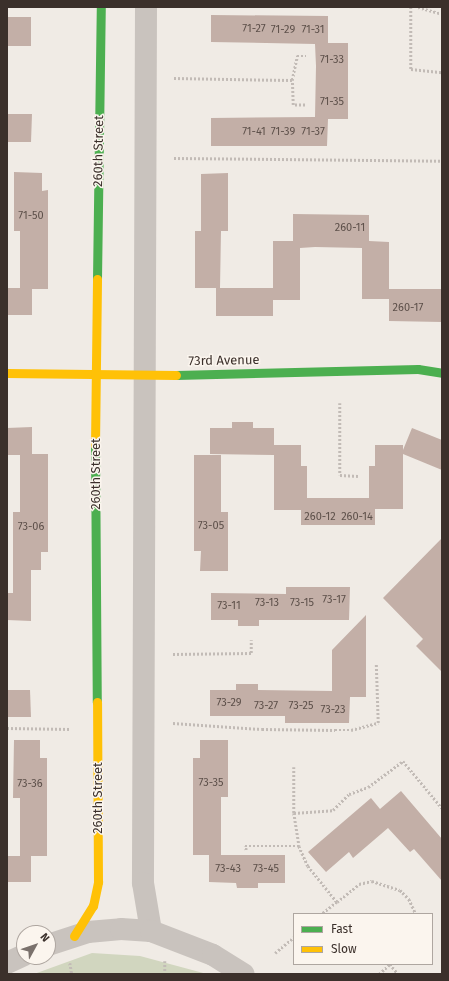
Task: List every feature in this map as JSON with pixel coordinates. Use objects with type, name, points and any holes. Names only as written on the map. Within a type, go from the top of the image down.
[{"type":"street","name":"260th Street","points":[[74,936],[93,906],[98,882],[95,374],[101,7]]},
{"type":"street","points":[[146,7],[147,376],[143,883],[151,932]]},
{"type":"street","name":"73rd Avenue","points":[[7,372],[147,376],[418,369],[442,373]]},
{"type":"street","points":[[56,942],[74,936],[121,929],[151,932],[213,955],[243,974]]},
{"type":"path","points":[[411,7],[411,69],[442,72]]},
{"type":"path","points":[[418,7],[442,14]]},
{"type":"path","points":[[305,105],[293,105],[292,80],[297,56],[306,56]]},
{"type":"path","points":[[174,78],[292,80]]},
{"type":"path","points":[[174,158],[442,161]]},
{"type":"path","points":[[340,403],[340,475],[358,476]]},
{"type":"path","points":[[172,654],[251,653],[251,640]]},
{"type":"path","points":[[173,723],[262,730],[351,730],[378,723],[376,664]]},
{"type":"path","points":[[7,728],[70,729]]},
{"type":"path","points":[[294,813],[333,810],[349,794],[368,787],[403,761],[442,808]]},
{"type":"path","points":[[294,767],[294,813],[299,846],[308,866],[337,902]]},
{"type":"path","points":[[246,850],[245,846],[299,846]]},
{"type":"path","points":[[323,913],[359,884],[372,880],[400,890],[409,899],[416,913]]},
{"type":"path","points":[[275,953],[293,938]]},
{"type":"path","points":[[379,974],[389,965]]},
{"type":"path","points":[[391,965],[398,974]]},
{"type":"green space","points":[[92,953],[140,956],[207,974],[34,974]]},
{"type":"building","points":[[211,15],[328,16],[328,43],[348,43],[348,119],[328,119],[327,146],[211,146],[211,118],[315,117],[316,66],[315,44],[211,42]]},
{"type":"building","points":[[7,17],[31,17],[31,46],[7,46]]},
{"type":"building","points":[[7,114],[32,114],[31,142],[7,142]]},
{"type":"building","points":[[14,172],[42,173],[42,191],[48,190],[48,289],[32,289],[32,315],[7,315],[7,288],[20,288],[20,231],[14,231]]},
{"type":"building","points":[[228,173],[228,231],[221,231],[220,288],[273,288],[273,316],[216,316],[216,288],[195,288],[195,231],[201,231],[201,174]]},
{"type":"building","points":[[293,214],[369,215],[369,241],[389,242],[389,299],[362,299],[362,248],[315,247],[300,248],[300,300],[273,300],[273,241],[293,241]]},
{"type":"building","points":[[389,289],[442,289],[442,322],[389,321]]},
{"type":"building","points":[[232,422],[253,422],[253,428],[274,428],[274,445],[301,445],[301,466],[307,466],[307,498],[369,498],[369,466],[375,466],[375,445],[403,445],[403,450],[412,428],[442,440],[442,470],[403,454],[403,509],[375,509],[375,525],[301,525],[301,510],[274,510],[274,455],[210,454],[210,428],[232,428]]},
{"type":"building","points":[[32,427],[32,454],[48,454],[48,552],[41,552],[41,570],[31,570],[31,621],[7,620],[7,593],[13,593],[13,512],[20,512],[20,455],[7,455],[7,428]]},
{"type":"building","points":[[194,455],[221,455],[221,512],[228,512],[228,571],[200,571],[201,551],[194,551]]},
{"type":"building","points":[[442,538],[442,672],[416,646],[423,639],[383,598]]},
{"type":"building","points":[[286,587],[350,587],[349,620],[259,620],[259,626],[238,626],[238,620],[211,620],[211,593],[286,594]]},
{"type":"building","points":[[366,615],[366,697],[350,697],[349,723],[285,723],[285,716],[210,716],[210,690],[236,690],[236,684],[258,684],[258,690],[332,691],[332,650]]},
{"type":"building","points":[[7,690],[30,690],[31,717],[7,717]]},
{"type":"building","points":[[14,740],[40,740],[40,758],[47,758],[47,856],[31,856],[31,882],[7,882],[7,856],[20,856],[20,798],[13,798]]},
{"type":"building","points":[[200,740],[228,740],[228,797],[221,797],[221,855],[285,855],[285,883],[258,883],[258,888],[237,888],[236,883],[209,882],[209,855],[193,855],[193,758],[200,758]]},
{"type":"building","points":[[401,791],[442,839],[442,881],[414,849],[410,852],[388,828],[353,858],[349,852],[326,872],[308,852],[371,798],[380,809]]},
{"type":"traffic: fast","points":[[97,279],[101,7]]},
{"type":"traffic: fast","points":[[176,375],[418,369],[442,373]]},
{"type":"traffic: fast","points":[[95,445],[97,702]]},
{"type":"traffic: slow","points":[[95,445],[97,279]]},
{"type":"traffic: slow","points":[[7,373],[176,375]]},
{"type":"traffic: slow","points":[[74,936],[93,906],[98,882],[97,702]]}]
